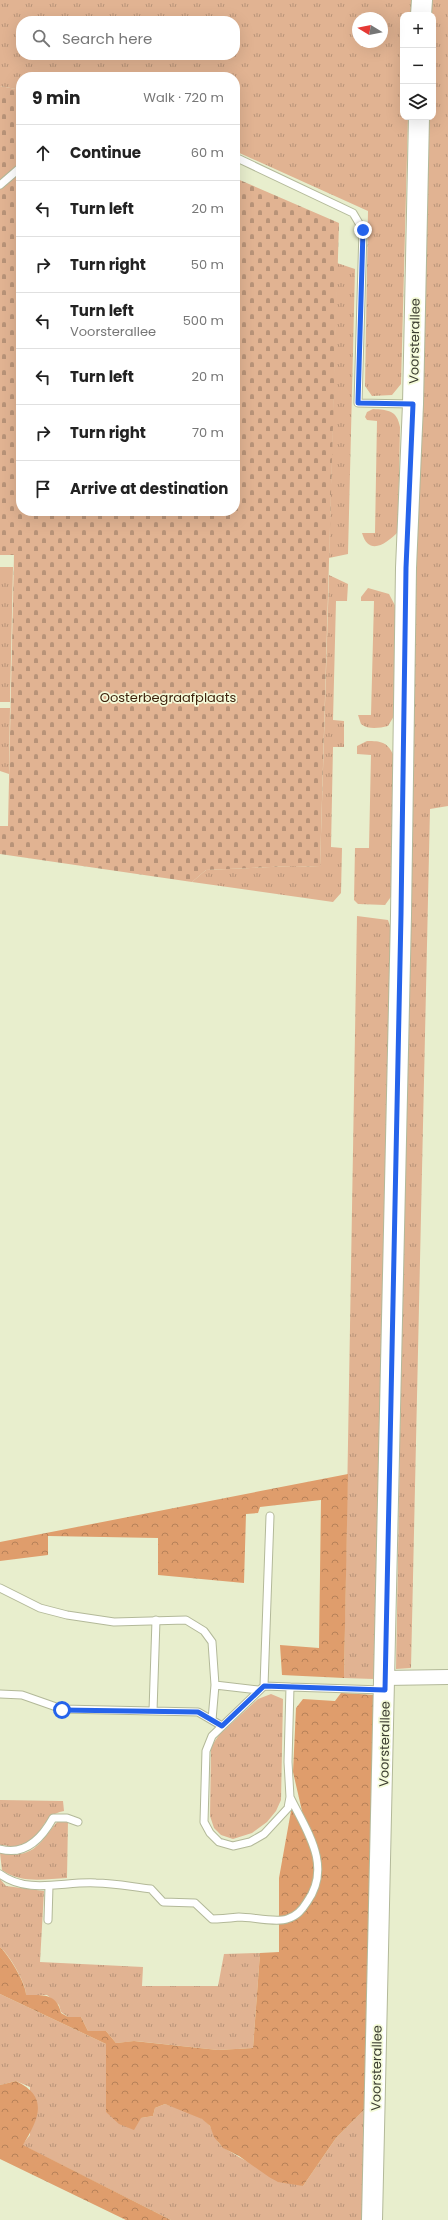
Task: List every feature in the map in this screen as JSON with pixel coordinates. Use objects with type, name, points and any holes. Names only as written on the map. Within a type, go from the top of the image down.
[{"type":"main road","points":[[422,0],[422,12]]},
{"type":"main road","name":"Voorsterallee","points":[[372,2220],[401,914],[406,568],[413,404],[419,120]]},
{"type":"street","points":[[385,1684],[448,1677]]},
{"type":"lane","points":[[240,159],[353,213],[363,230],[358,403],[413,404]]},
{"type":"lane","points":[[0,185],[16,171]]},
{"type":"lane","points":[[270,1516],[261,1688],[212,1736],[206,1751],[204,1822],[210,1833],[219,1842],[233,1846],[250,1842],[264,1834],[288,1808],[290,1797],[288,1762],[290,1687]]},
{"type":"lane","points":[[0,1588],[40,1608],[67,1615],[114,1622],[186,1620],[204,1631],[212,1642],[215,1685],[212,1720]]},
{"type":"lane","points":[[153,1711],[156,1620]]},
{"type":"lane","points":[[215,1685],[261,1688],[385,1684]]},
{"type":"lane","points":[[0,1694],[22,1695],[62,1710],[198,1712],[222,1726]]},
{"type":"lane","points":[[0,1874],[9,1880],[23,1884],[49,1886],[95,1882],[151,1889],[163,1902],[195,1903],[212,1919],[239,1918],[286,1920],[299,1914],[309,1899],[316,1882],[318,1864],[317,1852],[290,1797]]},
{"type":"lane","points":[[0,1849],[18,1850],[35,1843],[45,1833],[53,1818],[67,1818],[78,1822]]},
{"type":"lane","points":[[48,1920],[49,1886]]},
{"type":"green space","points":[[0,0],[411,0],[411,12],[400,12],[400,120],[408,120],[401,384],[392,395],[372,396],[365,386],[368,211],[240,153],[240,72],[16,72],[16,89],[0,86]]},
{"type":"green space","points":[[427,0],[448,0],[448,806],[430,809],[411,1668],[396,1669],[423,120],[436,120],[436,12],[427,12]]},
{"type":"green space","name":"Oosterbegraafplaats","points":[[0,86],[16,89],[16,516],[240,516],[240,180],[339,223],[320,867],[293,866],[206,870],[192,882],[0,854],[0,826],[8,826],[14,555],[0,555]]},
{"type":"green space","points":[[337,263],[355,269],[348,554],[329,558]]},
{"type":"green space","points":[[373,409],[383,410],[394,414],[399,421],[400,427],[398,532],[389,540],[378,546],[369,545],[362,533],[375,533],[377,421],[367,420],[365,417],[367,412]]},
{"type":"green space","points":[[0,567],[13,567],[10,702],[0,702]]},
{"type":"green space","points":[[329,575],[348,584],[347,601],[336,601],[333,720],[344,721],[344,747],[333,747],[331,847],[342,848],[341,893],[333,902],[192,882],[206,870],[293,866],[320,867]]},
{"type":"green space","points":[[368,588],[389,594],[399,613],[394,716],[388,726],[378,728],[364,726],[361,724],[358,715],[371,715],[374,601],[361,601],[361,597]]},
{"type":"green space","points":[[0,708],[10,708],[9,774],[0,771]]},
{"type":"green space","points":[[367,741],[383,743],[393,754],[393,894],[385,905],[358,904],[354,900],[355,848],[369,848],[371,755],[357,754],[357,746]]},
{"type":"green space","points":[[357,916],[388,920],[391,929],[374,1679],[344,1678]]},
{"type":"green space","points":[[348,1474],[344,1678],[282,1675],[280,1645],[319,1648],[321,1500],[260,1507],[258,1513],[246,1514],[244,1583],[158,1575],[158,1538],[48,1536],[48,1555],[0,1561],[0,1542]]},
{"type":"green space","points":[[341,1693],[376,1695],[366,2108],[336,2138],[303,2186],[278,2182],[269,2177],[239,2156],[223,2148],[214,2137],[210,2126],[202,2119],[165,2104],[155,2108],[153,2116],[141,2118],[134,2130],[119,2124],[106,2112],[106,2044],[0,1994],[0,1947],[8,1956],[16,1970],[23,1984],[26,1995],[48,1996],[56,2002],[61,2013],[68,2017],[81,2017],[88,2031],[106,2031],[116,2043],[134,2041],[218,2050],[253,2048],[260,1953],[279,1952],[279,1878],[291,1811],[302,1811],[293,1772],[296,1708],[303,1699],[335,1701]]},
{"type":"green space","points":[[271,1694],[283,1699],[281,1800],[276,1811],[267,1822],[252,1833],[233,1839],[221,1835],[214,1828],[210,1816],[211,1747],[219,1735],[258,1699]]},
{"type":"green space","points":[[0,1800],[63,1801],[64,1811],[56,1813],[50,1818],[33,1840],[27,1844],[19,1847],[0,1845]]},
{"type":"green space","points":[[68,1820],[67,1878],[33,1880],[17,1877],[2,1870],[0,1853],[21,1854],[28,1852],[40,1843],[58,1821]]},
{"type":"green space","points":[[0,1879],[6,1886],[44,1891],[40,1962],[143,1967],[142,1986],[218,1986],[224,1954],[260,1953],[253,2048],[218,2050],[135,2041],[116,2043],[106,2031],[88,2031],[81,2017],[68,2017],[61,2012],[59,2005],[47,1995],[26,1995],[24,1984],[17,1970],[0,1947]]},
{"type":"green space","points":[[0,1994],[106,2044],[106,2112],[141,2118],[153,2116],[155,2108],[165,2104],[188,2112],[200,2117],[209,2125],[219,2143],[224,2148],[262,2169],[303,2186],[336,2138],[366,2108],[364,2220],[171,2220],[22,2145],[30,2135],[30,2087],[16,2081],[0,2085]]},
{"type":"green space","points":[[16,2081],[27,2087],[34,2094],[38,2110],[33,2127],[23,2145],[171,2220],[126,2220],[0,2159],[0,2085]]},
{"type":"route","points":[[62,1710],[198,1712],[222,1726],[258,1690],[264,1686],[385,1690],[401,914],[406,568],[413,404],[358,403],[363,230]]}]
